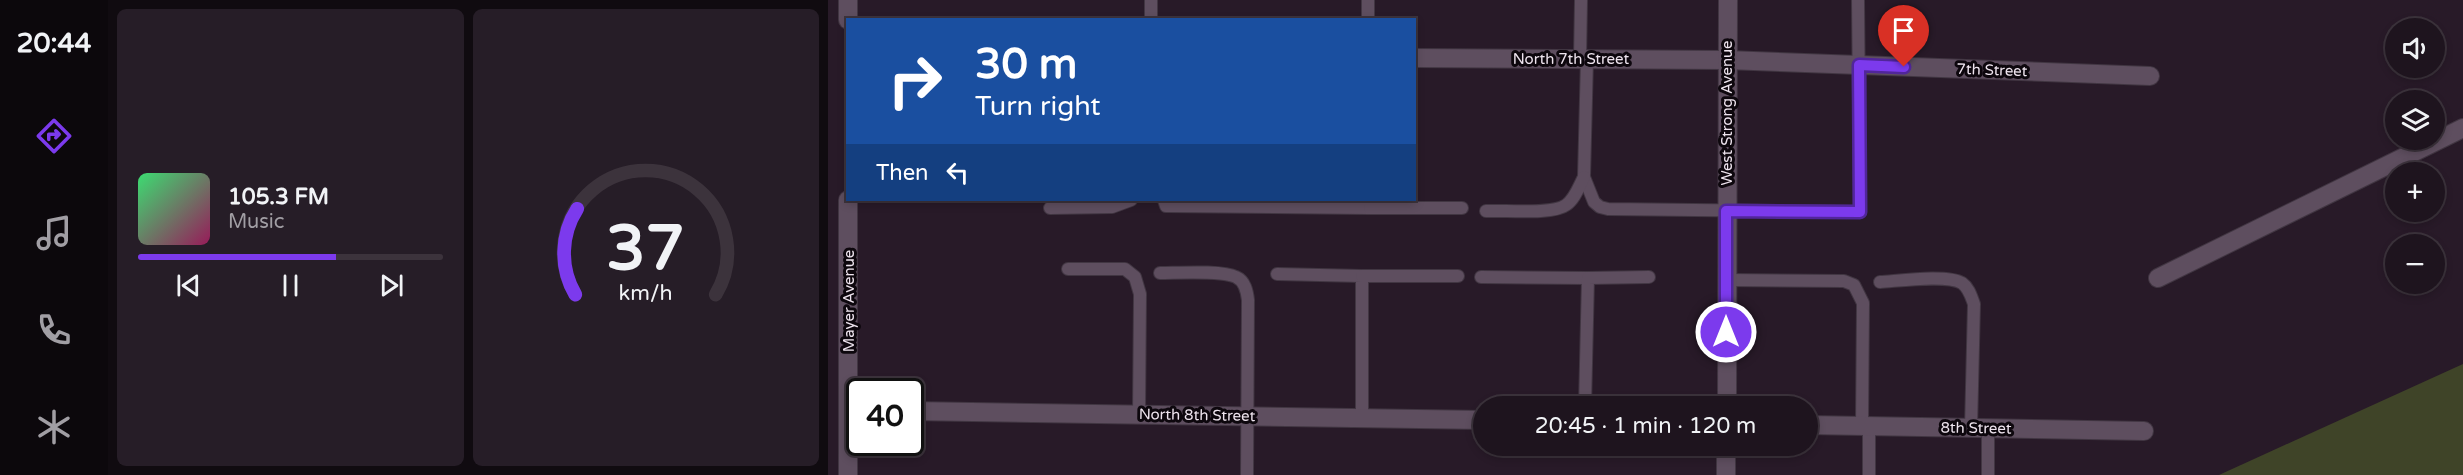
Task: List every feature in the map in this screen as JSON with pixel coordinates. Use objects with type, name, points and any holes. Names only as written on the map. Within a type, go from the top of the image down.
[{"type":"street","points":[[848,0],[848,18]]},
{"type":"street","name":"West Strong Avenue","points":[[1726,396],[1728,0]]},
{"type":"street","name":"North 7th Street","points":[[1416,58],[1727,60]]},
{"type":"street","name":"7th Street","points":[[1727,60],[2150,76]]},
{"type":"street","points":[[2157,278],[2463,128]]},
{"type":"street","name":"Mayer Avenue","points":[[848,201],[853,378]]},
{"type":"street","name":"North 8th Street","points":[[924,411],[1473,420]]},
{"type":"street","name":"8th Street","points":[[1818,425],[2144,431]]},
{"type":"street","name":"Mayer Avenue","points":[[848,475],[850,456]]},
{"type":"street","points":[[1726,456],[1726,475]]},
{"type":"lane","points":[[1151,0],[1151,18]]},
{"type":"lane","points":[[1368,0],[1368,18]]},
{"type":"lane","points":[[1581,0],[1584,177],[1594,202],[1600,207],[1860,212],[1858,0]]},
{"type":"lane","points":[[1486,211],[1553,210],[1565,206],[1584,177]]},
{"type":"lane","points":[[1050,208],[1112,207],[1128,201]]},
{"type":"lane","points":[[1164,201],[1166,206],[1370,204],[1462,208]]},
{"type":"lane","points":[[1068,269],[1125,269],[1135,278],[1140,294],[1139,415]]},
{"type":"lane","points":[[1160,273],[1222,274],[1236,277],[1246,287],[1248,300],[1247,475]]},
{"type":"lane","points":[[1277,274],[1458,276]]},
{"type":"lane","points":[[1362,276],[1362,418]]},
{"type":"lane","points":[[1481,277],[1649,278]]},
{"type":"lane","points":[[1585,396],[1588,278]]},
{"type":"lane","points":[[1880,282],[1944,279],[1961,282],[1970,292],[1974,304],[1980,428],[1988,475]]},
{"type":"lane","points":[[1726,280],[1844,281],[1854,285],[1863,303],[1869,475]]},
{"type":"green space","points":[[2463,364],[2463,475],[2219,475]]},
{"type":"route","points":[[1726,332],[1726,211],[1860,212],[1859,65],[1904,67]]}]
